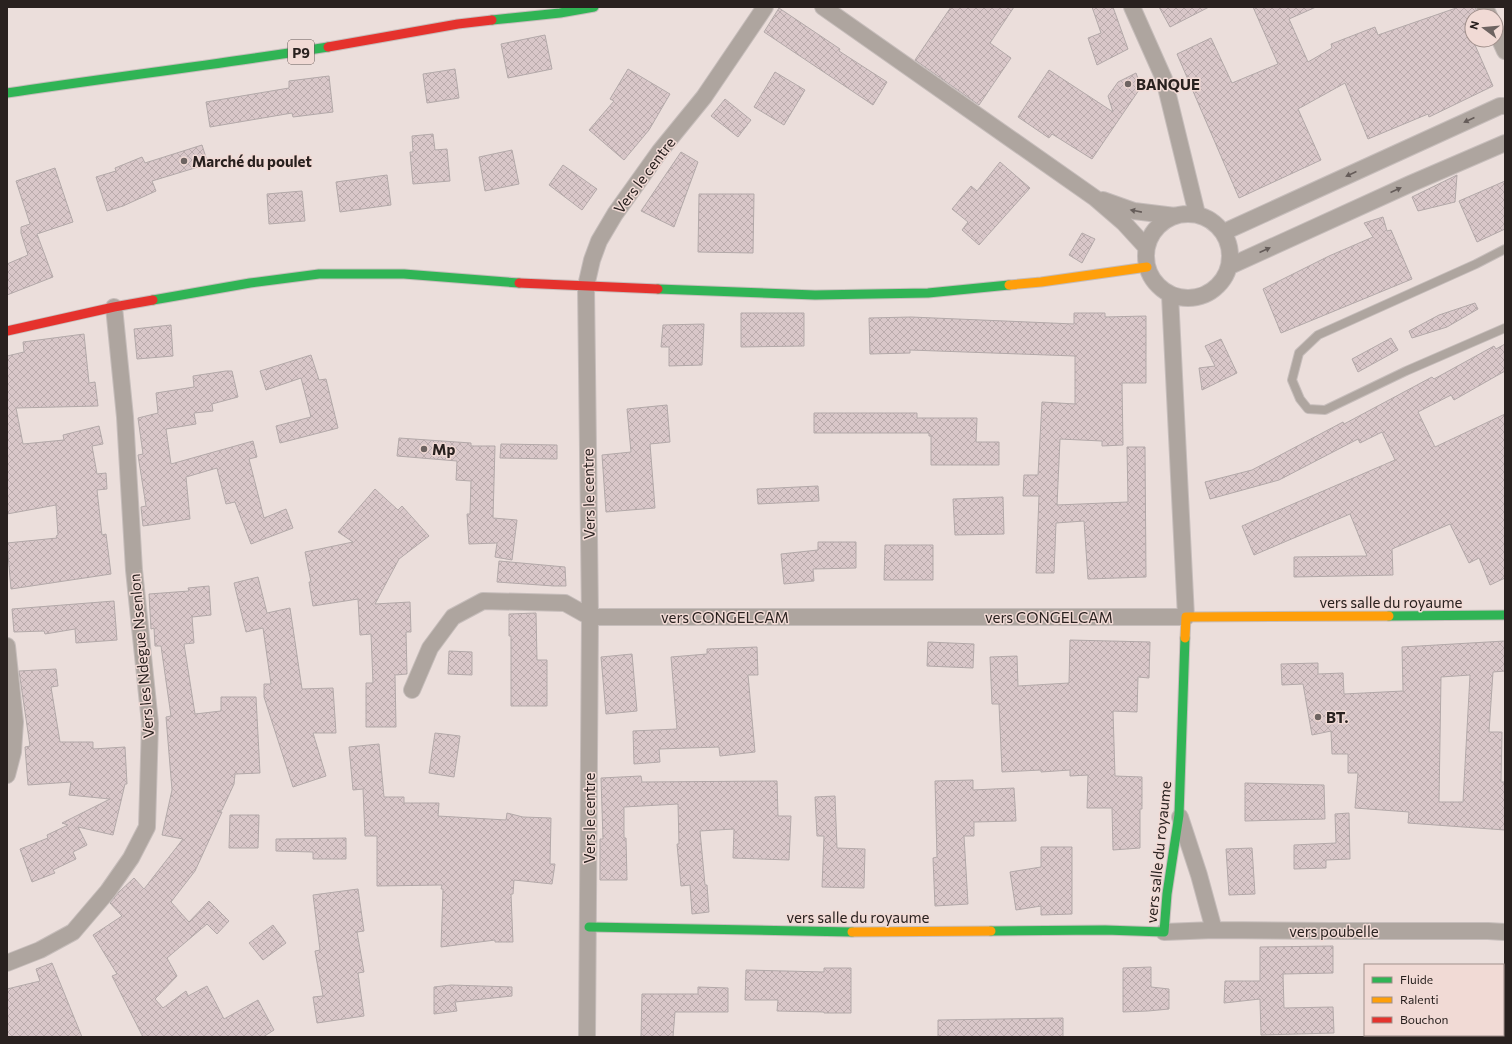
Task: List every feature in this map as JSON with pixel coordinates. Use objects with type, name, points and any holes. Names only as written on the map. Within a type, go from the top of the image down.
[{"type":"street","name":"P9","points":[[7,93],[220,64],[458,24],[560,13],[594,7]]},
{"type":"street","name":"Vers le centre","points":[[587,1037],[589,927],[590,617],[586,286],[592,260],[599,241],[614,214],[660,151],[704,97],[765,7]]},
{"type":"street","points":[[823,7],[1095,198],[1124,223],[1146,247]]},
{"type":"street","points":[[1132,7],[1164,79],[1197,214]]},
{"type":"street","points":[[1224,232],[1500,106],[1505,106]]},
{"type":"street","points":[[1230,266],[1410,184],[1505,143]]},
{"type":"street","points":[[1095,198],[1134,211],[1175,216],[1197,214],[1212,220],[1224,232],[1230,247],[1230,266],[1222,283],[1207,295],[1189,299],[1170,295],[1155,284],[1147,267],[1146,247],[1157,228],[1175,216]]},
{"type":"street","points":[[7,331],[114,307],[250,283],[320,274],[404,274],[516,283],[815,295],[928,294],[1041,282],[1147,267]]},
{"type":"street","points":[[1170,295],[1186,617]]},
{"type":"street","name":"Vers les Ndegue Nsenlon","points":[[7,963],[40,950],[72,932],[112,886],[131,858],[147,827],[150,723],[134,570],[125,417],[114,307]]},
{"type":"street","points":[[412,690],[430,648],[453,617],[483,601],[565,603],[590,617]]},
{"type":"street","name":"vers salle du royaume","points":[[589,927],[812,932],[1106,930],[1164,932],[1167,894],[1179,815],[1186,617],[1505,615]]},
{"type":"street","name":"vers CONGELCAM","points":[[590,617],[1186,617]]},
{"type":"street","points":[[7,646],[15,722],[13,752],[7,774]]},
{"type":"street","points":[[1179,815],[1200,875],[1214,930]]},
{"type":"street","name":"vers poubelle","points":[[1164,932],[1214,930],[1331,932],[1488,930],[1505,932]]},
{"type":"lane","points":[[1505,249],[1476,264],[1318,334],[1299,353],[1292,380],[1300,399],[1308,409],[1325,410],[1406,371],[1505,328]]},
{"type":"building","points":[[951,7],[1014,7],[990,43],[1011,58],[979,105],[915,60]]},
{"type":"building","points":[[1092,7],[1113,7],[1128,49],[1097,65],[1088,38],[1101,33]]},
{"type":"building","points":[[1159,7],[1209,7],[1170,27]]},
{"type":"building","points":[[1253,7],[1316,7],[1289,19],[1308,62],[1332,48],[1331,44],[1375,27],[1378,35],[1459,7],[1475,7],[1464,8],[1464,48],[1476,48],[1493,86],[1429,117],[1428,114],[1368,139],[1345,83],[1298,109],[1321,160],[1239,198],[1177,54],[1211,38],[1232,83],[1278,64]]},
{"type":"building","points":[[779,8],[840,49],[839,51],[887,82],[873,105],[764,32]]},
{"type":"building","points":[[545,35],[552,69],[508,78],[501,44]]},
{"type":"building","points":[[455,69],[459,98],[427,103],[423,74]]},
{"type":"building","points":[[628,69],[670,94],[649,130],[624,160],[589,130],[614,101],[610,99]]},
{"type":"building","points":[[1049,70],[1113,112],[1108,96],[1118,82],[1136,73],[1141,87],[1092,159],[1052,134],[1049,138],[1018,117]]},
{"type":"building","points":[[775,72],[805,90],[784,125],[754,107]]},
{"type":"building","points":[[329,76],[333,112],[293,117],[292,113],[210,127],[206,102],[289,88],[289,81]]},
{"type":"building","points":[[725,99],[751,120],[738,137],[711,116]]},
{"type":"building","points":[[433,134],[435,150],[447,149],[450,181],[413,184],[410,152],[413,152],[412,136]]},
{"type":"building","points":[[202,145],[208,164],[152,181],[156,191],[123,206],[107,211],[96,177],[116,171],[115,168],[142,157],[145,163]]},
{"type":"building","points":[[512,150],[519,184],[485,191],[479,157]]},
{"type":"building","points":[[681,152],[698,162],[674,227],[641,211]]},
{"type":"building","points":[[1000,162],[1030,188],[979,245],[962,230],[968,222],[952,209],[971,186],[977,191]]},
{"type":"building","points":[[563,165],[597,189],[582,210],[549,185]]},
{"type":"building","points":[[55,168],[73,222],[37,234],[53,277],[7,295],[7,264],[28,255],[21,233],[21,227],[30,224],[16,181]]},
{"type":"building","points":[[387,175],[391,205],[340,212],[336,182]]},
{"type":"building","points":[[1457,175],[1455,202],[1418,211],[1412,197]]},
{"type":"building","points":[[1505,181],[1505,229],[1477,242],[1459,201]]},
{"type":"building","points":[[302,191],[305,221],[269,224],[267,194]]},
{"type":"building","points":[[699,194],[754,194],[753,253],[698,252]]},
{"type":"building","points":[[1383,217],[1387,231],[1391,230],[1412,279],[1281,333],[1263,289],[1329,256],[1373,237],[1364,223]]},
{"type":"building","points":[[1082,233],[1095,239],[1082,263],[1069,255]]},
{"type":"building","points":[[1475,303],[1478,309],[1447,327],[1412,338],[1409,331],[1439,315]]},
{"type":"building","points":[[741,313],[804,313],[804,346],[741,347]]},
{"type":"building","points":[[1074,313],[1105,313],[1105,317],[1146,316],[1146,383],[1122,383],[1123,445],[1102,446],[1102,441],[1060,439],[1057,505],[1128,502],[1127,447],[1145,447],[1146,577],[1088,579],[1084,521],[1056,523],[1054,573],[1036,573],[1039,496],[1023,496],[1024,475],[1038,475],[1042,402],[1075,404],[1075,356],[910,350],[910,353],[870,354],[869,318],[911,317],[1074,324]]},
{"type":"building","points":[[704,324],[702,365],[669,366],[669,347],[661,347],[663,325]]},
{"type":"building","points":[[171,325],[173,356],[137,359],[134,329]]},
{"type":"building","points":[[84,334],[89,383],[95,382],[98,406],[16,408],[23,444],[64,440],[63,435],[99,426],[103,444],[92,446],[97,474],[106,473],[107,489],[97,490],[102,535],[106,534],[111,574],[11,589],[7,543],[57,538],[56,536],[58,535],[56,505],[7,514],[7,356],[24,352],[23,342]]},
{"type":"building","points":[[1391,338],[1398,350],[1358,372],[1352,359]]},
{"type":"building","points":[[1221,339],[1237,373],[1202,390],[1199,368],[1215,366],[1205,346]]},
{"type":"building","points":[[1505,344],[1505,371],[1454,400],[1451,395],[1418,412],[1435,447],[1505,414],[1505,578],[1490,585],[1479,558],[1469,563],[1450,524],[1392,549],[1393,575],[1294,577],[1294,557],[1367,556],[1350,514],[1254,555],[1242,526],[1395,460],[1382,432],[1360,443],[1358,439],[1279,480],[1210,499],[1205,482],[1252,470],[1343,422],[1344,424],[1432,377],[1434,379],[1494,346],[1496,349]]},
{"type":"building","points":[[311,355],[319,380],[326,379],[338,428],[280,443],[276,426],[311,417],[301,378],[266,390],[260,371]]},
{"type":"building","points":[[232,371],[238,397],[212,404],[213,411],[194,413],[196,424],[166,429],[171,464],[253,441],[257,457],[249,459],[264,518],[286,509],[293,528],[251,544],[235,502],[226,504],[217,468],[186,477],[190,519],[143,526],[141,507],[146,506],[138,455],[143,454],[138,418],[158,413],[156,393],[194,387],[193,376]]},
{"type":"building","points":[[667,405],[670,442],[650,444],[655,508],[606,512],[602,455],[631,452],[627,409]]},
{"type":"building","points":[[814,413],[917,413],[917,418],[977,418],[976,442],[999,442],[999,465],[931,465],[931,436],[929,436],[929,433],[814,433]]},
{"type":"building","points":[[399,438],[471,443],[471,446],[495,446],[493,518],[517,520],[512,560],[495,557],[497,543],[469,544],[467,514],[470,514],[471,481],[456,480],[457,461],[397,456]]},
{"type":"building","points":[[501,444],[557,445],[557,459],[500,458]]},
{"type":"building","points":[[818,486],[819,501],[758,504],[757,489]]},
{"type":"building","points":[[375,489],[398,510],[402,506],[429,536],[399,559],[375,604],[410,602],[411,632],[406,632],[407,674],[395,675],[396,727],[366,727],[366,683],[373,683],[371,634],[360,635],[358,599],[313,606],[309,582],[311,582],[305,552],[353,542],[338,532]]},
{"type":"building","points":[[1003,497],[1004,534],[955,535],[953,499]]},
{"type":"building","points":[[818,542],[856,542],[856,568],[813,569],[814,581],[784,584],[781,554],[818,550]]},
{"type":"building","points":[[885,545],[933,545],[933,580],[884,580]]},
{"type":"building","points":[[499,561],[565,567],[566,586],[497,582]]},
{"type":"building","points":[[258,577],[267,613],[290,608],[302,689],[333,688],[336,733],[313,733],[326,776],[293,787],[264,697],[264,684],[271,684],[263,628],[246,632],[234,583]]},
{"type":"building","points":[[209,586],[211,615],[192,617],[194,643],[184,644],[195,714],[221,711],[221,697],[256,697],[260,773],[235,774],[234,784],[222,810],[217,811],[222,812],[195,871],[171,902],[189,922],[209,901],[229,921],[217,934],[207,924],[167,958],[177,976],[155,999],[163,1008],[186,991],[188,996],[207,986],[224,1019],[258,1000],[274,1030],[263,1037],[143,1037],[112,976],[117,974],[93,935],[122,916],[110,903],[119,892],[134,878],[144,889],[183,839],[162,835],[172,790],[166,717],[171,716],[161,646],[155,646],[154,628],[151,629],[149,594],[189,591],[188,588]]},
{"type":"building","points":[[114,601],[117,640],[76,643],[75,629],[45,634],[44,631],[14,632],[12,609]]},
{"type":"building","points":[[536,613],[537,660],[547,660],[547,706],[511,706],[511,636],[509,636],[509,614]]},
{"type":"building","points":[[1070,640],[1150,642],[1149,678],[1138,677],[1137,712],[1113,711],[1115,776],[1142,777],[1140,848],[1113,850],[1112,808],[1087,808],[1088,775],[1070,776],[1070,770],[1002,772],[999,704],[992,704],[990,657],[1017,656],[1018,686],[1069,683]]},
{"type":"building","points":[[1505,641],[1505,671],[1493,672],[1489,732],[1502,732],[1501,782],[1505,782],[1505,830],[1408,823],[1409,812],[1355,808],[1358,773],[1348,773],[1348,754],[1332,754],[1331,731],[1312,735],[1303,684],[1282,685],[1281,664],[1318,663],[1318,674],[1343,673],[1344,694],[1403,691],[1402,647]],"holes":[[[1470,675],[1463,802],[1439,802],[1441,677]]]},
{"type":"building","points":[[928,642],[974,644],[973,668],[927,666]]},
{"type":"building","points":[[757,647],[758,675],[748,675],[755,752],[720,756],[719,747],[659,749],[660,762],[634,764],[633,731],[677,729],[671,657],[707,654],[707,649]]},
{"type":"building","points":[[449,651],[472,652],[472,675],[448,674]]},
{"type":"building","points":[[632,654],[637,711],[606,714],[601,657]]},
{"type":"building","points":[[56,669],[58,686],[51,687],[60,742],[93,742],[93,749],[125,747],[127,784],[125,784],[113,835],[78,827],[87,845],[73,852],[76,859],[53,870],[55,873],[32,882],[20,849],[48,838],[47,835],[68,825],[62,823],[110,799],[69,795],[71,782],[28,785],[25,747],[30,746],[19,671]]},
{"type":"building","points":[[435,733],[460,736],[454,777],[429,773]]},
{"type":"building","points":[[379,744],[384,797],[404,797],[404,803],[439,803],[438,816],[506,820],[507,813],[523,817],[551,818],[550,864],[555,864],[552,884],[514,880],[513,894],[511,894],[513,942],[495,942],[495,940],[441,947],[442,885],[377,886],[377,836],[365,836],[363,789],[353,790],[349,747]]},
{"type":"building","points":[[641,776],[642,782],[777,781],[778,816],[791,816],[789,860],[733,858],[734,829],[700,831],[709,912],[692,914],[690,885],[681,886],[677,844],[679,844],[678,804],[624,807],[624,838],[626,838],[627,880],[600,880],[600,839],[603,839],[601,778]]},
{"type":"building","points":[[973,780],[973,790],[1014,788],[1016,821],[974,822],[974,836],[964,836],[968,904],[935,906],[933,858],[937,857],[935,781]]},
{"type":"building","points":[[1245,783],[1324,785],[1325,819],[1245,821]]},
{"type":"building","points":[[835,796],[837,848],[865,849],[864,888],[822,887],[824,836],[817,836],[815,797]]},
{"type":"building","points":[[1349,813],[1350,859],[1326,860],[1326,868],[1294,869],[1294,845],[1336,843],[1335,814]]},
{"type":"building","points":[[230,815],[259,815],[258,848],[229,848]]},
{"type":"building","points":[[346,838],[346,859],[313,859],[313,852],[276,851],[276,839]]},
{"type":"building","points":[[1041,847],[1072,847],[1072,914],[1041,915],[1041,906],[1016,910],[1010,872],[1041,867]]},
{"type":"building","points":[[1252,848],[1255,894],[1229,895],[1226,849]]},
{"type":"building","points":[[358,889],[364,931],[357,932],[364,972],[358,973],[364,1016],[317,1023],[313,997],[323,996],[315,951],[320,950],[313,895]]},
{"type":"building","points":[[273,925],[286,943],[263,960],[249,943]]},
{"type":"building","points":[[1333,946],[1333,973],[1283,974],[1284,1008],[1333,1007],[1334,1033],[1261,1035],[1260,999],[1224,1003],[1225,981],[1260,981],[1260,947]]},
{"type":"building","points":[[52,963],[82,1037],[7,1037],[7,989],[40,981],[36,969]]},
{"type":"building","points":[[1151,967],[1151,987],[1169,989],[1169,1009],[1123,1012],[1123,968]]},
{"type":"building","points":[[824,968],[851,968],[851,1013],[777,1011],[778,1000],[745,1000],[746,970],[824,972]]},
{"type":"building","points":[[451,985],[512,987],[512,996],[455,1002],[457,1011],[434,1014],[434,987]]},
{"type":"building","points":[[698,987],[728,988],[728,1012],[675,1012],[673,1037],[641,1037],[642,994],[698,994]]},
{"type":"building","points":[[1063,1018],[1063,1037],[938,1037],[938,1020]]},
{"type":"traffic: fast","points":[[492,20],[560,13],[594,7]]},
{"type":"traffic: fast","points":[[7,93],[328,47]]},
{"type":"traffic: fast","points":[[153,300],[250,283],[319,274],[404,274],[519,283]]},
{"type":"traffic: fast","points":[[658,289],[815,295],[928,293],[1009,285]]},
{"type":"traffic: fast","points":[[1389,616],[1505,615]]},
{"type":"traffic: fast","points":[[991,931],[1105,930],[1164,932],[1167,894],[1179,815],[1185,638]]},
{"type":"traffic: fast","points":[[589,927],[852,932]]},
{"type":"traffic: slow","points":[[1009,285],[1147,267]]},
{"type":"traffic: slow","points":[[1185,638],[1186,617],[1389,616]]},
{"type":"traffic: slow","points":[[852,932],[991,931]]},
{"type":"traffic: jam","points":[[328,47],[458,24],[492,20]]},
{"type":"traffic: jam","points":[[519,283],[658,289]]},
{"type":"traffic: jam","points":[[7,331],[114,307],[153,300]]},
{"type":"place","name":"BANQUE","points":[[1128,84]]},
{"type":"place","name":"Marché du poulet","points":[[184,161]]},
{"type":"place","name":"Mp","points":[[424,449]]},
{"type":"place","name":"BT.","points":[[1318,717]]}]
